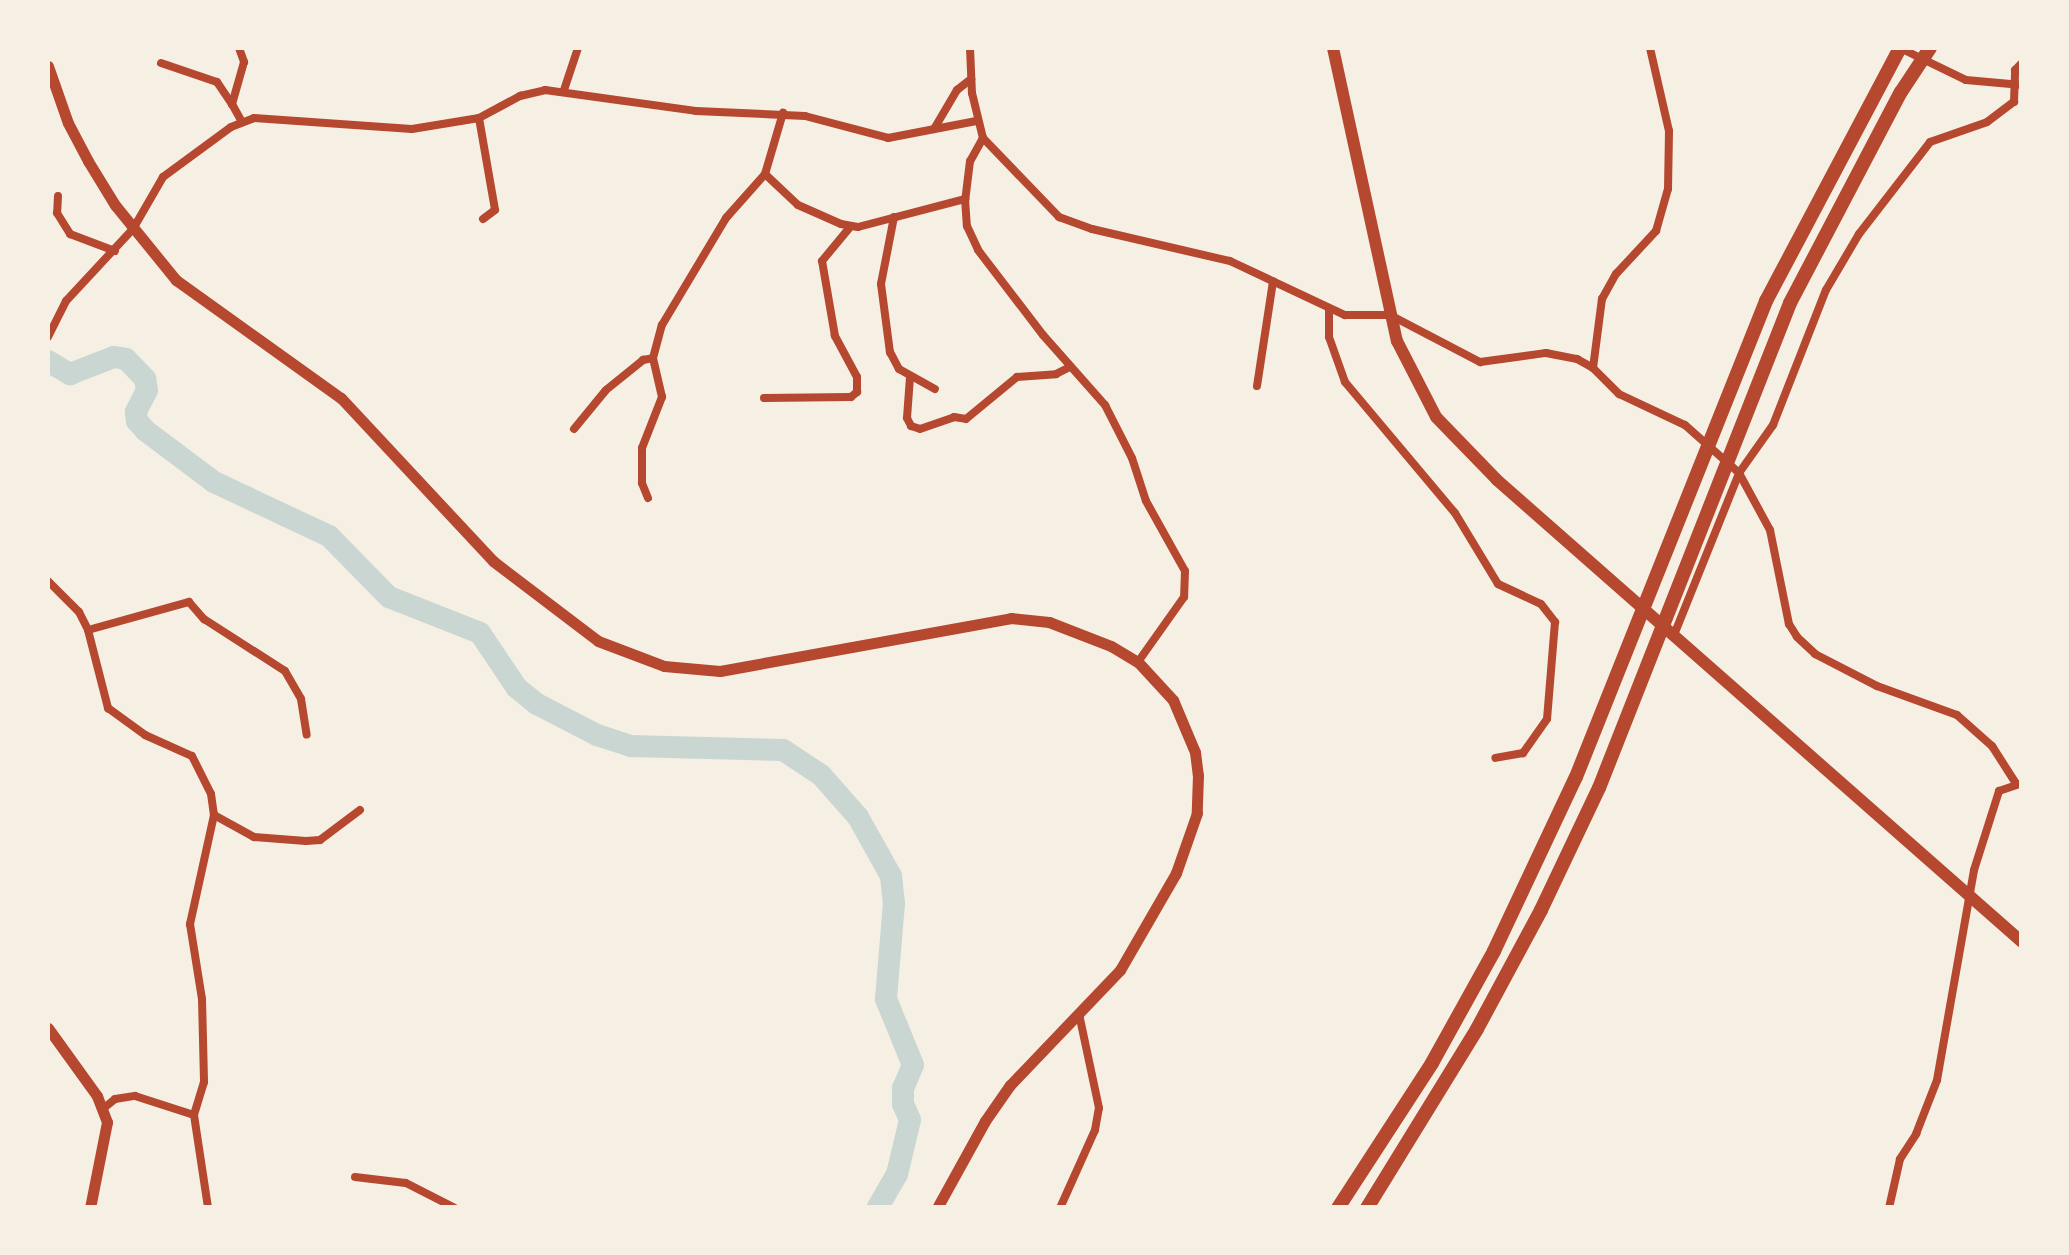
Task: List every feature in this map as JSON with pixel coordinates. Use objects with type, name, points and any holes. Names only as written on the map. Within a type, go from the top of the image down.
[{"type":"highway","points":[[1338,1208],[1432,1063],[1494,951],[1576,777],[1766,301],[1900,48]]},
{"type":"highway","points":[[1367,1208],[1477,1029],[1599,788],[1790,302],[1901,92],[1930,48]]},
{"type":"main road","points":[[1333,48],[1390,315],[1408,370],[1450,434],[2022,942]]},
{"type":"main road","points":[[48,66],[81,148],[134,229],[176,280],[362,416],[493,561],[567,620],[631,657],[664,666],[720,671],[1011,618],[1049,622],[1082,632],[1138,662],[1173,700],[1188,730],[1198,775],[1197,814],[1176,873],[1134,952],[1010,1085],[961,1160],[937,1208]]},
{"type":"main road","points":[[48,1028],[104,1108],[106,1144],[90,1208]]},
{"type":"street","points":[[232,104],[244,62],[238,48]]},
{"type":"street","points":[[564,90],[578,48]]},
{"type":"street","points":[[970,48],[976,121],[984,138],[1060,217],[1092,229],[1230,260],[1329,310],[1346,315],[1390,315],[1480,362],[1546,353],[1576,359],[1593,368],[1619,394],[1685,425],[1738,473],[1770,530],[1789,624],[1797,637],[1815,654],[1877,686],[1957,716],[1992,746],[2014,784],[1999,791],[1966,894],[1936,1080],[1916,1134],[1900,1159],[1889,1208]]},
{"type":"street","points":[[1593,368],[1602,299],[1616,274],[1656,231],[1668,189],[1669,131],[1650,48]]},
{"type":"street","points":[[1900,48],[1966,80],[2018,85]]},
{"type":"street","points":[[161,62],[217,82],[242,122]]},
{"type":"street","points":[[1674,635],[1738,473],[1772,425],[1826,290],[1896,181],[1930,142],[2002,114],[2014,102],[2022,63]]},
{"type":"street","points":[[934,129],[957,90],[971,79]]},
{"type":"street","points":[[48,336],[66,301],[134,229],[176,164],[242,122],[273,116],[412,129],[480,118],[532,92],[564,90],[696,111],[783,114],[872,136],[904,138],[976,121]]},
{"type":"street","points":[[648,498],[642,483],[642,448],[663,386],[653,358],[672,303],[726,218],[765,174],[783,114]]},
{"type":"street","points":[[480,118],[495,210],[483,218]]},
{"type":"street","points":[[984,138],[970,161],[965,199],[967,226],[978,250],[1092,388],[1118,426],[1146,501],[1188,583],[1184,597],[1138,662]]},
{"type":"street","points":[[765,174],[798,205],[850,226],[965,199]]},
{"type":"street","points":[[58,196],[57,214],[70,234],[115,251]]},
{"type":"street","points":[[894,218],[881,308],[890,352],[899,369],[936,389]]},
{"type":"street","points":[[764,398],[851,398],[857,392],[857,376],[835,336],[822,261],[850,226]]},
{"type":"street","points":[[1257,386],[1273,282]]},
{"type":"street","points":[[1329,310],[1329,337],[1344,382],[1455,513],[1498,584],[1540,604],[1555,622],[1547,718],[1523,753],[1495,758]]},
{"type":"street","points":[[574,429],[606,390],[643,360],[653,358]]},
{"type":"street","points":[[910,377],[907,418],[911,426],[920,429],[954,417],[966,418],[1017,377],[1056,374],[1070,366]]},
{"type":"street","points":[[48,581],[79,612],[88,630],[108,708],[145,736],[192,756],[206,778],[214,815],[190,924],[202,999],[204,1082],[194,1114],[208,1208]]},
{"type":"street","points":[[88,630],[189,602],[204,619],[284,672],[301,699],[307,735]]},
{"type":"street","points":[[214,815],[254,837],[306,841],[320,840],[360,810]]},
{"type":"street","points":[[1060,1208],[1094,1130],[1098,1108],[1079,1014]]},
{"type":"street","points":[[104,1108],[115,1099],[135,1096],[194,1114]]},
{"type":"street","points":[[355,1177],[406,1183],[455,1208]]},
{"type":"waterway","points":[[48,361],[70,374],[114,357],[126,359],[145,379],[147,390],[136,412],[137,421],[146,431],[214,482],[329,536],[389,597],[480,633],[517,688],[537,704],[597,735],[631,746],[783,750],[821,775],[858,817],[891,876],[894,903],[886,999],[913,1065],[903,1088],[903,1104],[910,1120],[897,1174],[877,1208]]}]
